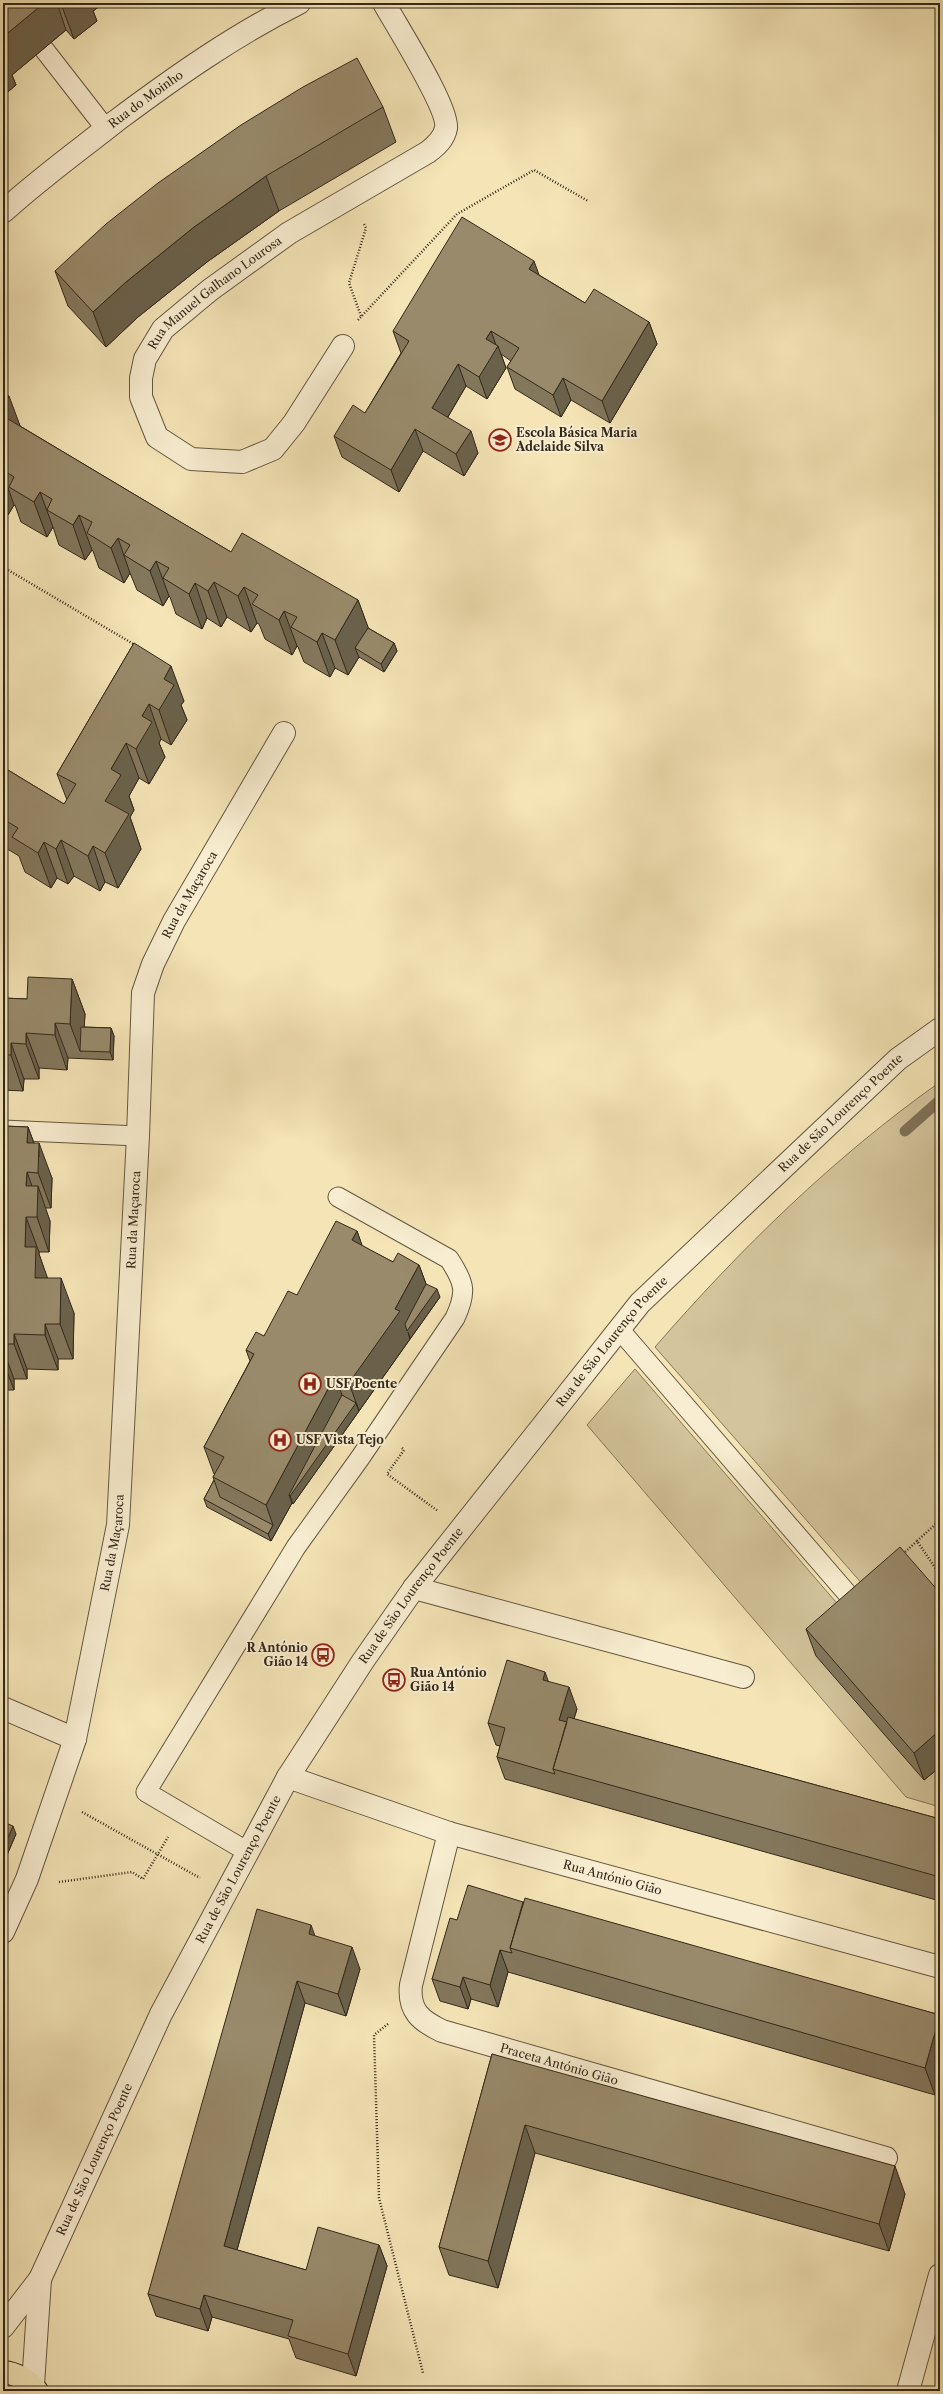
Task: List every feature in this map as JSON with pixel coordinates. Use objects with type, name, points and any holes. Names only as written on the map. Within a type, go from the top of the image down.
[{"type":"main road","points":[[3,2372],[12,2373],[35,2388]]},
{"type":"street","name":"Rua do Moinho","points":[[3,212],[36,182],[214,50],[299,3]]},
{"type":"street","name":"Rua Manuel Galhano Lourosa","points":[[343,346],[294,423],[272,448],[242,462],[190,459],[157,437],[141,396],[141,378],[145,359],[163,329],[210,290],[289,233],[428,152],[443,136],[446,128],[442,108],[384,3]]},
{"type":"street","name":"Rua da Maçaroca","points":[[3,1932],[27,1879],[75,1739],[118,1526],[138,1136],[143,993],[150,970],[174,921],[284,733]]},
{"type":"street","name":"Rua de São Lourenço Poente","points":[[3,2327],[40,2278],[161,2014],[288,1777],[363,1661],[414,1588],[460,1528],[640,1303],[898,1059],[940,1029]]},
{"type":"street","points":[[414,1588],[743,1677]]},
{"type":"street","points":[[3,1708],[75,1739]]},
{"type":"street","name":"Rua António Gião","points":[[288,1777],[449,1834],[940,1967]]},
{"type":"street","points":[[411,2006],[411,1985],[449,1834]]},
{"type":"street","name":"Praceta António Gião","points":[[411,2006],[419,2018],[442,2031],[886,2158]]},
{"type":"street","points":[[908,2391],[940,2275]]},
{"type":"street","name":"Rua de São Lourenço Poente","points":[[35,2388],[40,2278]]},
{"type":"lane","points":[[43,48],[106,129]]},
{"type":"lane","points":[[3,1130],[138,1136]]},
{"type":"lane","points":[[248,1852],[146,1792],[296,1547],[360,1458],[455,1318],[463,1302],[462,1284],[459,1274],[449,1259],[338,1197]]},
{"type":"lane","points":[[619,1329],[865,1614]]},
{"type":"path","points":[[343,346],[361,316],[456,214],[534,170],[588,201]]},
{"type":"path","points":[[361,316],[349,282],[366,228]]},
{"type":"path","points":[[3,567],[136,645]]},
{"type":"path","points":[[387,1474],[460,1528]]},
{"type":"path","points":[[900,1557],[940,1520]]},
{"type":"path","points":[[918,1541],[940,1575]]},
{"type":"path","points":[[27,1879],[42,1884],[132,1872],[143,1879],[183,1814]]},
{"type":"path","points":[[111,1828],[226,1893]]},
{"type":"path","points":[[411,2006],[374,2035],[374,2050],[379,2198],[423,2374]]},
{"type":"shaded area","points":[[940,1082],[940,1609],[878,1602],[655,1347],[720,1275],[790,1206],[863,1141]]},
{"type":"shaded area","points":[[635,1369],[854,1623],[924,1780],[940,1767],[940,1807],[906,1797],[587,1425]]},
{"type":"building","points":[[3,3],[44,3],[3,37]]},
{"type":"building","points":[[357,58],[383,107],[266,176],[194,227],[126,282],[93,312],[55,271],[106,224],[158,183],[241,125],[303,87]]},
{"type":"building","points":[[462,217],[534,261],[529,269],[585,303],[594,289],[649,322],[602,401],[563,378],[553,395],[507,367],[519,348],[491,331],[486,339],[498,346],[479,377],[458,364],[432,408],[471,431],[456,454],[415,429],[391,470],[334,436],[353,405],[365,413],[409,341],[393,331]]},
{"type":"building","points":[[3,392],[9,396],[3,406]]},
{"type":"building","points":[[3,416],[231,552],[242,533],[358,600],[335,640],[322,633],[317,642],[291,627],[297,617],[284,611],[279,620],[252,604],[258,595],[244,587],[238,596],[214,582],[208,591],[195,583],[189,594],[163,578],[169,568],[156,561],[150,571],[124,555],[130,545],[118,538],[111,548],[87,533],[92,522],[79,515],[73,525],[47,510],[52,499],[40,492],[34,502],[9,487],[14,477],[3,470]]},
{"type":"building","points":[[368,628],[394,643],[381,664],[355,648]]},
{"type":"building","points":[[134,643],[171,666],[164,679],[174,685],[159,710],[149,704],[142,716],[152,722],[136,749],[126,743],[111,769],[121,775],[105,801],[129,814],[105,853],[93,846],[88,856],[61,840],[56,849],[44,842],[38,853],[12,837],[18,828],[3,819],[3,767],[64,804],[76,784],[57,774]]},
{"type":"building","points":[[28,977],[72,979],[70,1024],[55,1023],[55,1035],[26,1033],[26,1044],[11,1043],[11,1055],[3,1055],[3,998],[27,999]]},
{"type":"building","points":[[81,1027],[111,1028],[110,1052],[80,1051]]},
{"type":"building","points":[[3,1126],[28,1127],[27,1143],[39,1143],[38,1173],[27,1172],[26,1186],[38,1186],[37,1217],[26,1217],[25,1247],[36,1247],[35,1278],[61,1278],[60,1324],[45,1324],[45,1335],[14,1334],[14,1344],[3,1344]]},
{"type":"building","points":[[336,1221],[357,1231],[352,1240],[393,1262],[398,1253],[419,1265],[395,1309],[400,1311],[349,1383],[335,1376],[266,1505],[213,1477],[224,1457],[204,1447],[254,1354],[246,1350],[256,1332],[264,1336],[288,1291],[297,1295]]},
{"type":"building","points":[[426,1284],[437,1289],[407,1331],[405,1324]]},
{"type":"building","points":[[342,1395],[356,1403],[290,1496],[289,1495]]},
{"type":"building","points":[[214,1480],[220,1497],[273,1525],[268,1534],[204,1499]]},
{"type":"building","points":[[900,1547],[940,1593],[940,1730],[914,1753],[806,1629]]},
{"type":"building","points":[[507,1660],[545,1672],[543,1680],[569,1687],[559,1720],[567,1722],[553,1769],[555,1774],[497,1757],[505,1728],[488,1723]]},
{"type":"building","points":[[568,1717],[940,1819],[940,1877],[553,1769]]},
{"type":"building","points":[[3,1822],[13,1826],[4,1847],[3,1847]]},
{"type":"building","points":[[468,1885],[523,1902],[510,1948],[512,1953],[500,1950],[490,1985],[463,1977],[460,1987],[432,1979],[450,1918],[457,1920]]},
{"type":"building","points":[[525,1898],[940,2015],[925,2068],[510,1948]]},
{"type":"building","points":[[257,1909],[311,1925],[309,1934],[352,1947],[338,1994],[297,1981],[224,2246],[306,2270],[318,2227],[379,2245],[348,2354],[288,2336],[293,2320],[204,2295],[200,2309],[148,2294]]},
{"type":"building","points":[[492,2054],[895,2166],[879,2224],[525,2125],[488,2261],[439,2247]]},
{"type":"waterway","points":[[905,1131],[940,1100]]},
{"type":"place","name":"Escola Básica Maria Adelaide Silva","points":[[500,440]]},
{"type":"place","name":"USF Poente","points":[[310,1384]]},
{"type":"place","name":"USF Vista Tejo","points":[[280,1440]]},
{"type":"place","name":"R António Gião 14","points":[[323,1655]]},
{"type":"place","name":"Rua António Gião 14","points":[[394,1680]]}]
